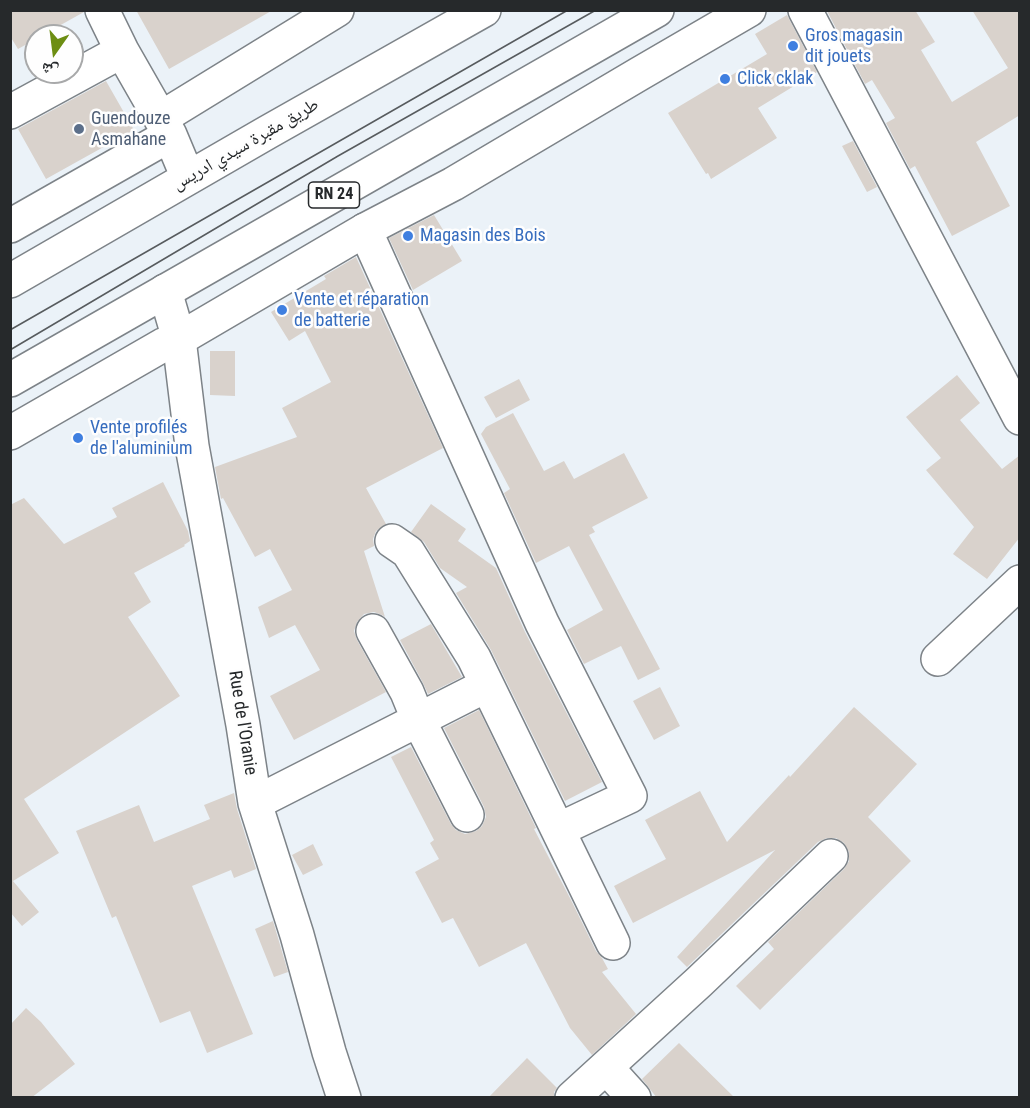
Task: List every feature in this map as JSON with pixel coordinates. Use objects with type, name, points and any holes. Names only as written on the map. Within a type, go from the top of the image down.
[{"type":"street","points":[[102,10],[122,51],[165,126],[188,178]]},
{"type":"street","points":[[10,226],[338,10]]},
{"type":"street","name":"طريق مقبرة سيدي ادريس","points":[[10,281],[484,10]]},
{"type":"street","name":"RN 24","points":[[10,380],[657,10]]},
{"type":"street","name":"RN 24","points":[[10,433],[162,345],[179,339],[365,230],[453,184],[749,10]]},
{"type":"street","points":[[805,10],[1020,418]]},
{"type":"street","points":[[10,112],[122,51]]},
{"type":"street","points":[[365,230],[543,623],[630,796],[558,830]]},
{"type":"street","name":"Rue de l'Oranie","points":[[165,291],[179,339],[192,446],[255,803],[297,935],[344,1098]]},
{"type":"street","points":[[392,540],[408,552],[474,658],[612,943]]},
{"type":"street","points":[[938,659],[1020,582]]},
{"type":"street","points":[[373,631],[407,692],[418,719],[467,815]]},
{"type":"street","points":[[255,803],[487,685]]},
{"type":"street","points":[[572,1098],[699,982],[831,856]]},
{"type":"street","points":[[606,1067],[634,1098]]},
{"type":"building","points":[[10,10],[84,10],[62,24],[24,24],[24,46],[18,49],[10,36]]},
{"type":"building","points":[[136,10],[273,10],[169,69]]},
{"type":"building","points":[[828,10],[915,10],[935,42],[921,50],[952,102],[1008,68],[972,10],[1020,10],[1020,115],[976,142],[1010,206],[952,236],[915,166],[910,169],[886,123],[895,118],[872,80],[865,84]]},
{"type":"building","points":[[787,15],[817,72],[758,108],[777,138],[711,179],[668,113],[767,54],[755,34]]},
{"type":"building","points":[[106,81],[134,130],[46,179],[18,129]]},
{"type":"building","points":[[853,141],[877,187],[867,192],[842,146]]},
{"type":"building","points":[[434,215],[462,261],[413,290],[389,238]]},
{"type":"building","points":[[356,257],[443,448],[366,488],[386,524],[376,531],[373,539],[374,546],[364,551],[385,617],[374,612],[364,614],[357,622],[354,631],[386,692],[294,740],[270,696],[320,670],[295,625],[269,638],[258,607],[292,590],[270,549],[255,557],[223,498],[221,499],[215,467],[297,437],[282,408],[331,382],[305,331],[289,341],[271,312],[326,279],[324,276]]},
{"type":"building","points":[[210,351],[235,351],[235,396],[210,395]]},
{"type":"building","points":[[957,375],[980,403],[960,420],[1002,469],[1020,455],[1020,537],[987,579],[953,554],[974,527],[926,470],[941,458],[906,417]]},
{"type":"building","points":[[519,379],[530,400],[496,418],[484,397]]},
{"type":"building","points":[[513,413],[544,471],[564,461],[574,479],[624,453],[648,498],[592,527],[595,532],[589,535],[660,669],[638,680],[621,646],[584,664],[567,630],[603,610],[569,546],[536,563],[504,493],[510,489],[481,434],[486,427]]},
{"type":"building","points":[[163,482],[188,531],[190,541],[185,546],[134,573],[151,602],[128,617],[180,696],[24,799],[59,853],[13,881],[39,912],[22,926],[10,912],[10,505],[24,498],[64,544],[117,517],[112,508]]},
{"type":"building","points":[[431,504],[466,529],[458,541],[496,568],[525,632],[602,782],[565,801],[491,650],[456,593],[467,587],[440,568],[424,542],[411,532]]},
{"type":"building","points":[[431,624],[462,677],[428,694],[400,640]]},
{"type":"building","points":[[660,687],[680,726],[654,740],[633,701]]},
{"type":"building","points":[[854,707],[917,764],[868,817],[911,861],[760,1010],[736,986],[774,949],[768,942],[844,869],[849,861],[849,852],[844,843],[836,838],[827,838],[818,842],[687,967],[677,957],[775,850],[633,923],[614,886],[666,859],[645,820],[700,791],[727,842]]},
{"type":"building","points":[[479,710],[536,828],[534,829],[596,951],[608,969],[602,972],[636,1014],[592,1055],[570,1028],[526,943],[479,967],[453,918],[442,923],[415,872],[439,859],[430,843],[434,840],[391,757],[411,747],[451,824],[456,830],[465,834],[476,831],[482,826],[486,817],[484,807],[444,728]]},
{"type":"building","points":[[234,793],[256,869],[234,878],[231,870],[192,886],[253,1034],[207,1053],[190,1011],[160,1023],[116,916],[112,918],[76,831],[139,805],[154,842],[210,819],[204,805]]},
{"type":"building","points":[[313,844],[323,865],[303,875],[292,855]]},
{"type":"building","points":[[273,921],[288,972],[274,977],[255,929]]},
{"type":"building","points":[[26,1008],[41,1022],[75,1064],[31,1098],[10,1098],[10,1025]]},
{"type":"building","points":[[679,1043],[735,1098],[657,1098],[642,1079]]},
{"type":"building","points":[[527,1058],[557,1088],[554,1098],[488,1098]]},
{"type":"tram line","points":[[10,330],[568,10]]},
{"type":"tram line","points":[[10,350],[338,156],[596,10]]},
{"type":"place","name":"Gros magasin dit jouets","points":[[793,46]]},
{"type":"place","name":"Click cklak","points":[[725,79]]},
{"type":"place","name":"Guendouze Asmahane","points":[[79,129]]},
{"type":"place","name":"Magasin des Bois","points":[[408,236]]},
{"type":"place","name":"Vente et réparation de batterie","points":[[282,310]]},
{"type":"place","name":"Vente profilés de l'aluminium","points":[[78,438]]}]
